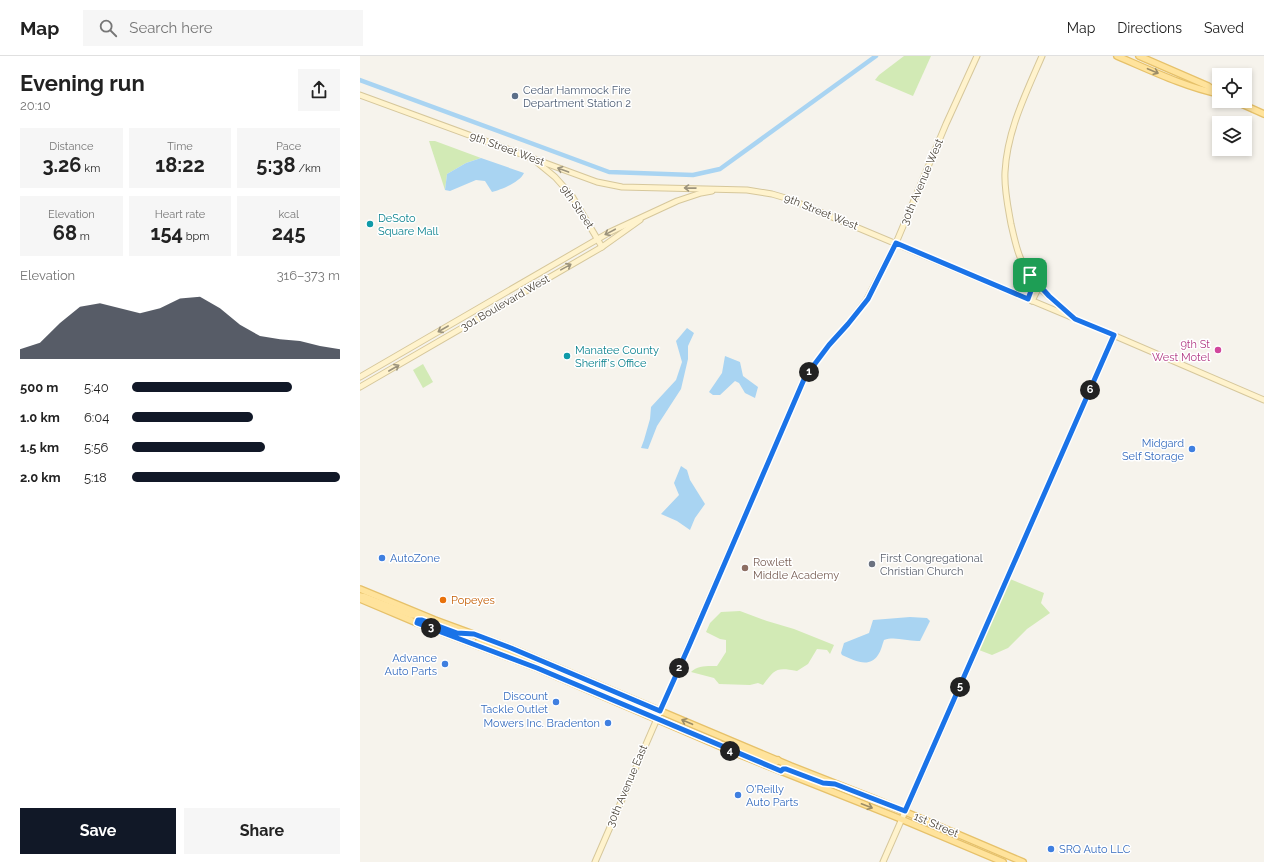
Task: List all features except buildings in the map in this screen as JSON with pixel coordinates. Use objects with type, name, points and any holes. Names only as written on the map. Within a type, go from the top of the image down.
[{"type":"main road","name":"30th Avenue West","points":[[660,711],[805,377],[829,345],[868,299],[896,243],[946,124],[977,56]]},
{"type":"main road","points":[[1118,56],[1212,92]]},
{"type":"main road","points":[[1139,56],[1212,89]]},
{"type":"main road","points":[[1041,57],[1012,129],[1007,150],[1005,174],[1008,208],[1016,244],[1022,261],[1030,275],[1038,285],[1075,319]]},
{"type":"main road","name":"9th Street West","points":[[360,95],[610,186],[718,188],[761,192],[789,198],[1264,400]]},
{"type":"main road","points":[[1251,108],[1264,114]]},
{"type":"main road","name":"9th Street","points":[[527,157],[549,171],[566,188],[602,247]]},
{"type":"main road","name":"301 Boulevard West","points":[[360,377],[629,222],[688,196],[729,190]]},
{"type":"main road","name":"301 Boulevard West","points":[[360,387],[602,247],[647,215]]},
{"type":"main road","points":[[1030,275],[1032,288],[1030,300]]},
{"type":"main road","points":[[1030,300],[1038,289],[1038,285]]},
{"type":"main road","points":[[883,862],[1114,335]]},
{"type":"main road","name":"1st Street","points":[[360,589],[419,614],[539,660],[835,784],[905,811],[1023,862]]},
{"type":"main road","points":[[360,597],[365,597],[411,615],[415,616],[419,614]]},
{"type":"main road","name":"1st Street","points":[[360,597],[417,623],[537,668],[656,719],[902,819],[1003,862]]},
{"type":"main road","points":[[417,623],[418,620],[422,620],[457,633],[474,634]]},
{"type":"main road","points":[[476,644],[478,642],[482,642],[526,658],[539,660]]},
{"type":"main road","name":"30th Avenue East","points":[[595,862],[660,711]]},
{"type":"main road","points":[[717,744],[732,746],[774,763],[778,760]]},
{"type":"main road","points":[[781,771],[786,769],[823,783],[835,784]]},
{"type":"green space","points":[[904,56],[931,56],[913,96],[875,80],[879,75]]},
{"type":"green space","points":[[429,141],[435,141],[481,158],[466,163],[447,174],[445,190]]},
{"type":"green space","points":[[423,364],[433,382],[423,388],[413,370]]},
{"type":"green space","points":[[1010,579],[1044,593],[1041,603],[1050,613],[1027,629],[1008,648],[992,655],[979,650]]},
{"type":"green space","points":[[740,611],[794,629],[834,645],[830,654],[827,650],[817,649],[808,664],[797,671],[780,669],[773,672],[763,685],[758,683],[750,685],[719,684],[714,678],[691,672],[700,667],[717,666],[726,652],[726,640],[720,639],[706,632],[710,623],[721,612]]},
{"type":"water","points":[[481,158],[524,173],[514,182],[492,192],[485,181],[476,180],[450,191],[445,190],[447,174],[466,163]]},
{"type":"water","points":[[687,328],[694,333],[688,346],[688,359],[681,389],[657,426],[648,449],[641,448],[650,419],[651,407],[676,380],[682,362],[676,341]]},
{"type":"water","points":[[725,356],[740,362],[743,376],[758,387],[755,398],[745,393],[739,383],[735,381],[720,395],[713,395],[709,392],[722,373]]},
{"type":"water","points":[[681,466],[687,470],[690,480],[705,504],[695,518],[690,530],[677,521],[661,514],[679,495],[674,483]]},
{"type":"water","points":[[910,617],[927,618],[930,621],[920,641],[898,639],[884,640],[878,655],[870,662],[856,661],[842,655],[841,653],[844,643],[869,633],[873,620]]},
{"type":"waterway","points":[[360,80],[609,172],[693,175],[720,169],[876,56]]},
{"type":"place","name":"Cedar Hammock Fire Department Station 2","points":[[515,96]]},
{"type":"place","name":"DeSoto Square Mall","points":[[370,224]]},
{"type":"place","name":"9th St West Motel","points":[[1218,350]]},
{"type":"place","name":"Manatee County Sheriff's Office","points":[[567,356]]},
{"type":"place","name":"Midgard Self Storage","points":[[1192,449]]},
{"type":"place","name":"AutoZone","points":[[382,558]]},
{"type":"place","name":"First Congregational Christian Church","points":[[872,564]]},
{"type":"place","name":"Rowlett Middle Academy","points":[[745,568]]},
{"type":"place","name":"Popeyes","points":[[443,600]]},
{"type":"place","name":"Advance Auto Parts","points":[[445,664]]},
{"type":"place","name":"Discount Tackle Outlet","points":[[556,702]]},
{"type":"place","name":"Mowers Inc. Bradenton","points":[[608,723]]},
{"type":"place","name":"O'Reilly Auto Parts","points":[[738,795]]},
{"type":"place","name":"SRQ Auto LLC","points":[[1051,849]]},
{"type":"route","points":[[896,243],[1028,299],[1032,288],[1030,275],[1049,296],[1075,319],[1114,335],[905,811],[835,784],[823,783],[786,769],[781,771],[537,668],[490,649],[417,623],[418,620],[422,620],[457,633],[474,634],[511,648],[660,711],[805,377],[829,345],[840,334],[868,299],[896,243]]}]
